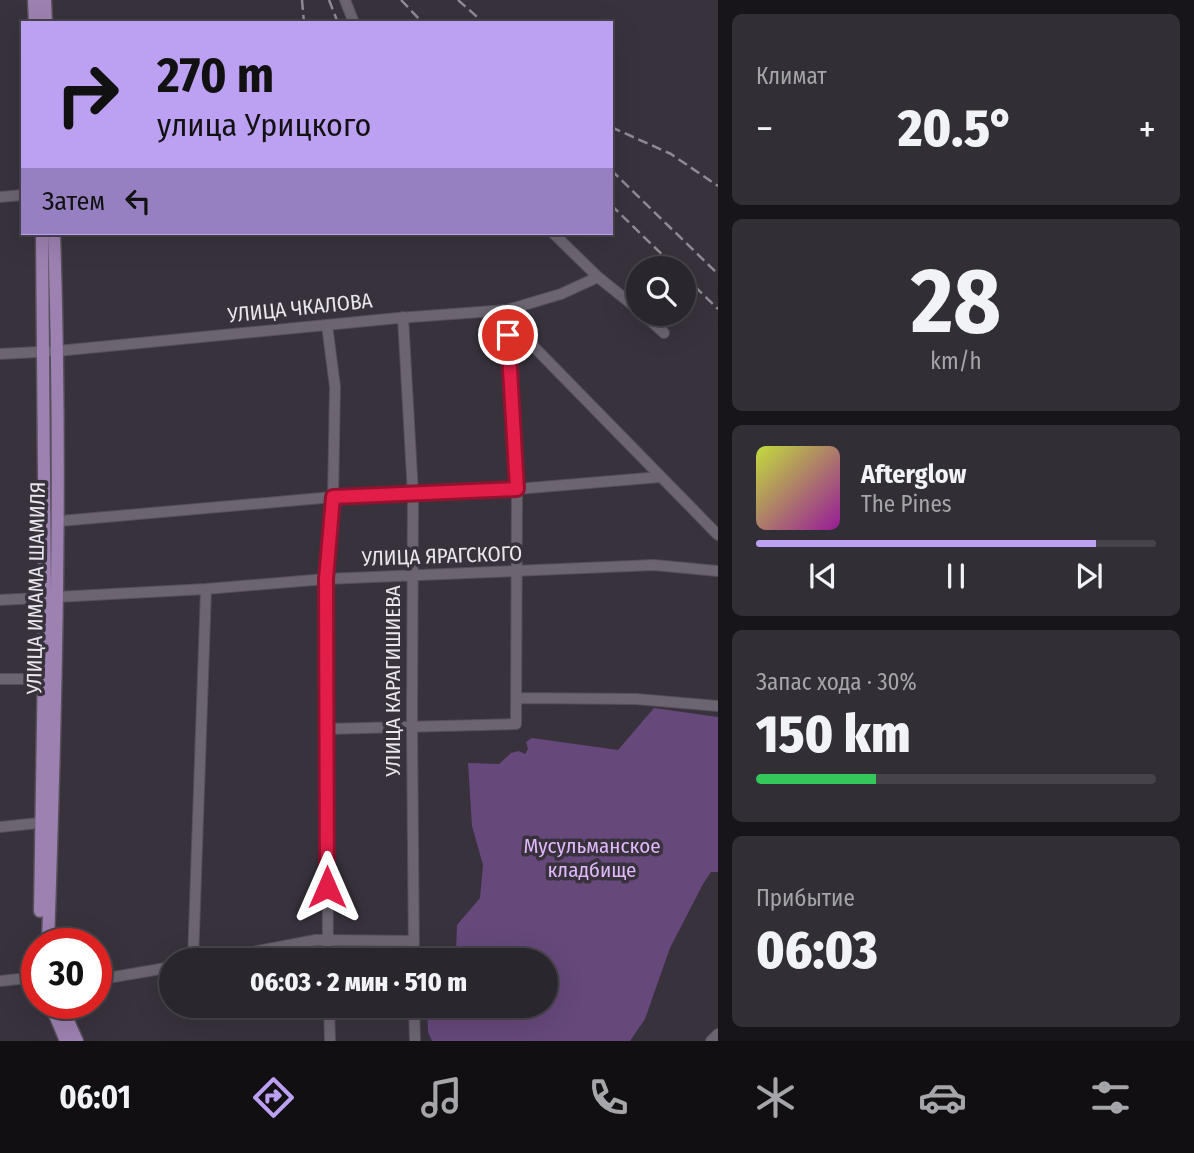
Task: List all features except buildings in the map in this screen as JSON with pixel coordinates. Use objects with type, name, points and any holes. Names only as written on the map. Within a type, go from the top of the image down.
[{"type":"main road","points":[[34,0],[35,21]]},
{"type":"main road","points":[[45,0],[46,21]]},
{"type":"main road","name":"УЛИЦА ИМАМА ШАМИЛЯ","points":[[41,928],[47,823],[51,596],[42,235]]},
{"type":"main road","name":"УЛИЦА ИМАМА ШАМИЛЯ","points":[[48,928],[44,679],[57,523],[54,235]]},
{"type":"main road","points":[[57,1019],[66,1041]]},
{"type":"main road","points":[[67,1019],[77,1041]]},
{"type":"street","points":[[345,0],[353,21]]},
{"type":"street","points":[[0,197],[21,195]]},
{"type":"street","points":[[555,235],[626,299]]},
{"type":"street","name":"УЛИЦА ЧКАЛОВА","points":[[0,354],[507,310],[561,294],[598,276]]},
{"type":"street","points":[[507,310],[536,349],[718,535]]},
{"type":"street","points":[[326,729],[516,724],[517,489],[507,310]]},
{"type":"street","name":"УЛИЦА КАРАГИШИЕВА","points":[[403,317],[413,494],[414,948]]},
{"type":"street","points":[[327,325],[335,387],[333,497],[326,579],[327,948]]},
{"type":"street","points":[[656,326],[664,333]]},
{"type":"street","points":[[57,523],[333,497],[517,489],[660,477]]},
{"type":"street","name":"УЛИЦА ЯРАГСКОГО","points":[[0,600],[206,589],[326,579],[654,565],[718,571]]},
{"type":"street","points":[[193,948],[206,589]]},
{"type":"street","points":[[0,679],[44,679]]},
{"type":"street","points":[[517,698],[636,699],[718,706]]},
{"type":"street","points":[[0,827],[47,823]]},
{"type":"street","points":[[273,948],[316,940],[414,941]]},
{"type":"street","points":[[112,977],[159,969]]},
{"type":"street","points":[[0,981],[21,979]]},
{"type":"street","points":[[329,1018],[330,1041]]},
{"type":"street","points":[[414,1018],[415,1041]]},
{"type":"street","points":[[711,1041],[718,1034]]},
{"type":"green space","name":"Мусульманское кладбище","points":[[654,708],[718,717],[718,872],[711,872],[703,884],[670,948],[645,1019],[630,1041],[432,1041],[428,1032],[427,1018],[558,1018],[558,948],[456,948],[457,925],[480,898],[483,865],[472,826],[468,763],[499,764],[511,753],[519,751],[525,754],[528,749],[526,742],[532,738],[618,750]]},
{"type":"railway","points":[[302,0],[304,21]]},
{"type":"railway","points":[[329,0],[337,21]]},
{"type":"railway","points":[[401,0],[421,21]]},
{"type":"railway","points":[[458,0],[482,21]]},
{"type":"railway","points":[[613,128],[671,154],[718,186]]},
{"type":"railway","points":[[613,172],[718,274]]},
{"type":"railway","points":[[613,207],[664,256]]},
{"type":"railway","points":[[696,288],[718,309]]},
{"type":"route","points":[[327,887],[326,579],[333,497],[517,489],[508,335]]}]
